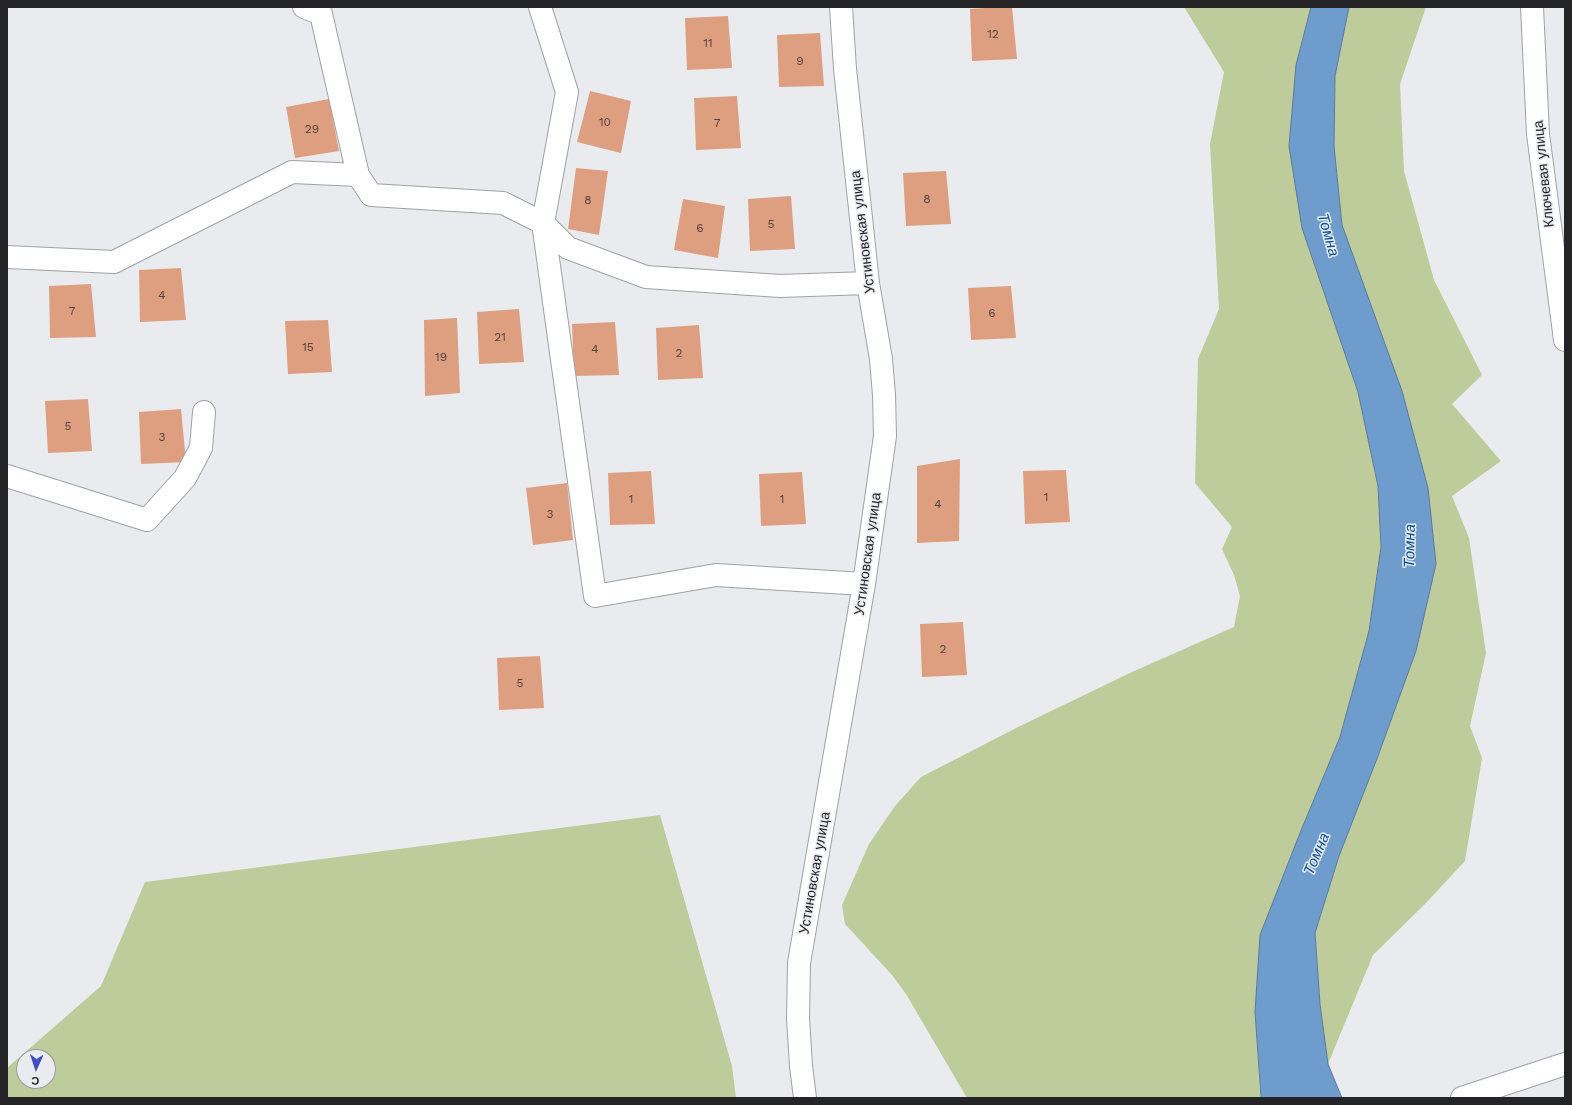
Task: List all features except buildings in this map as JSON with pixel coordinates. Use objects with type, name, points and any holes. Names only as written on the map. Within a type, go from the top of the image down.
[{"type":"street","points":[[304,7],[321,14],[358,175],[371,195],[503,203],[543,223],[568,248],[646,277],[780,286],[868,283]]},
{"type":"street","points":[[540,7],[567,92],[543,223],[594,596],[716,575],[864,584]]},
{"type":"street","name":"Устиновская улица","points":[[805,1098],[798,1019],[799,963],[864,584],[885,436],[881,359],[868,283],[845,69],[841,7]]},
{"type":"street","name":"Ключевая улица","points":[[1532,7],[1538,134],[1565,340]]},
{"type":"street","points":[[7,257],[114,262],[292,172],[358,175]]},
{"type":"street","points":[[7,476],[147,520],[185,478],[201,448],[204,412]]},
{"type":"street","points":[[1462,1098],[1565,1064]]},
{"type":"green space","points":[[1184,7],[1311,7],[1296,65],[1302,228],[1358,392],[1378,486],[1381,547],[1369,631],[1340,737],[1260,935],[1255,1012],[1260,1097],[967,1098],[906,994],[892,975],[845,924],[842,905],[869,844],[895,806],[921,777],[1018,727],[1132,672],[1234,627],[1240,596],[1234,575],[1222,549],[1232,527],[1195,483],[1198,359],[1219,309],[1210,144],[1224,72]]},
{"type":"green space","points":[[1349,7],[1426,7],[1400,84],[1404,171],[1434,280],[1482,375],[1452,404],[1501,461],[1452,496],[1469,538],[1486,653],[1470,726],[1482,758],[1465,861],[1425,904],[1373,955],[1328,1064],[1320,1004],[1315,933],[1339,856],[1378,756],[1416,651],[1436,564],[1361,280],[1342,225],[1334,146],[1335,76]]},
{"type":"green space","points":[[660,815],[732,1066],[736,1098],[7,1098],[7,1068],[16,1060],[16,1089],[56,1089],[56,1049],[29,1049],[101,986],[145,882]]},
{"type":"water","name":"Томна","points":[[1311,7],[1349,7],[1335,76],[1334,146],[1342,225],[1402,391],[1428,488],[1436,564],[1416,651],[1378,756],[1339,856],[1315,933],[1320,1004],[1328,1064],[1342,1098],[1261,1098],[1255,1012],[1260,935],[1340,737],[1369,631],[1381,547],[1378,486],[1358,392],[1302,228],[1289,146],[1296,65]]}]
